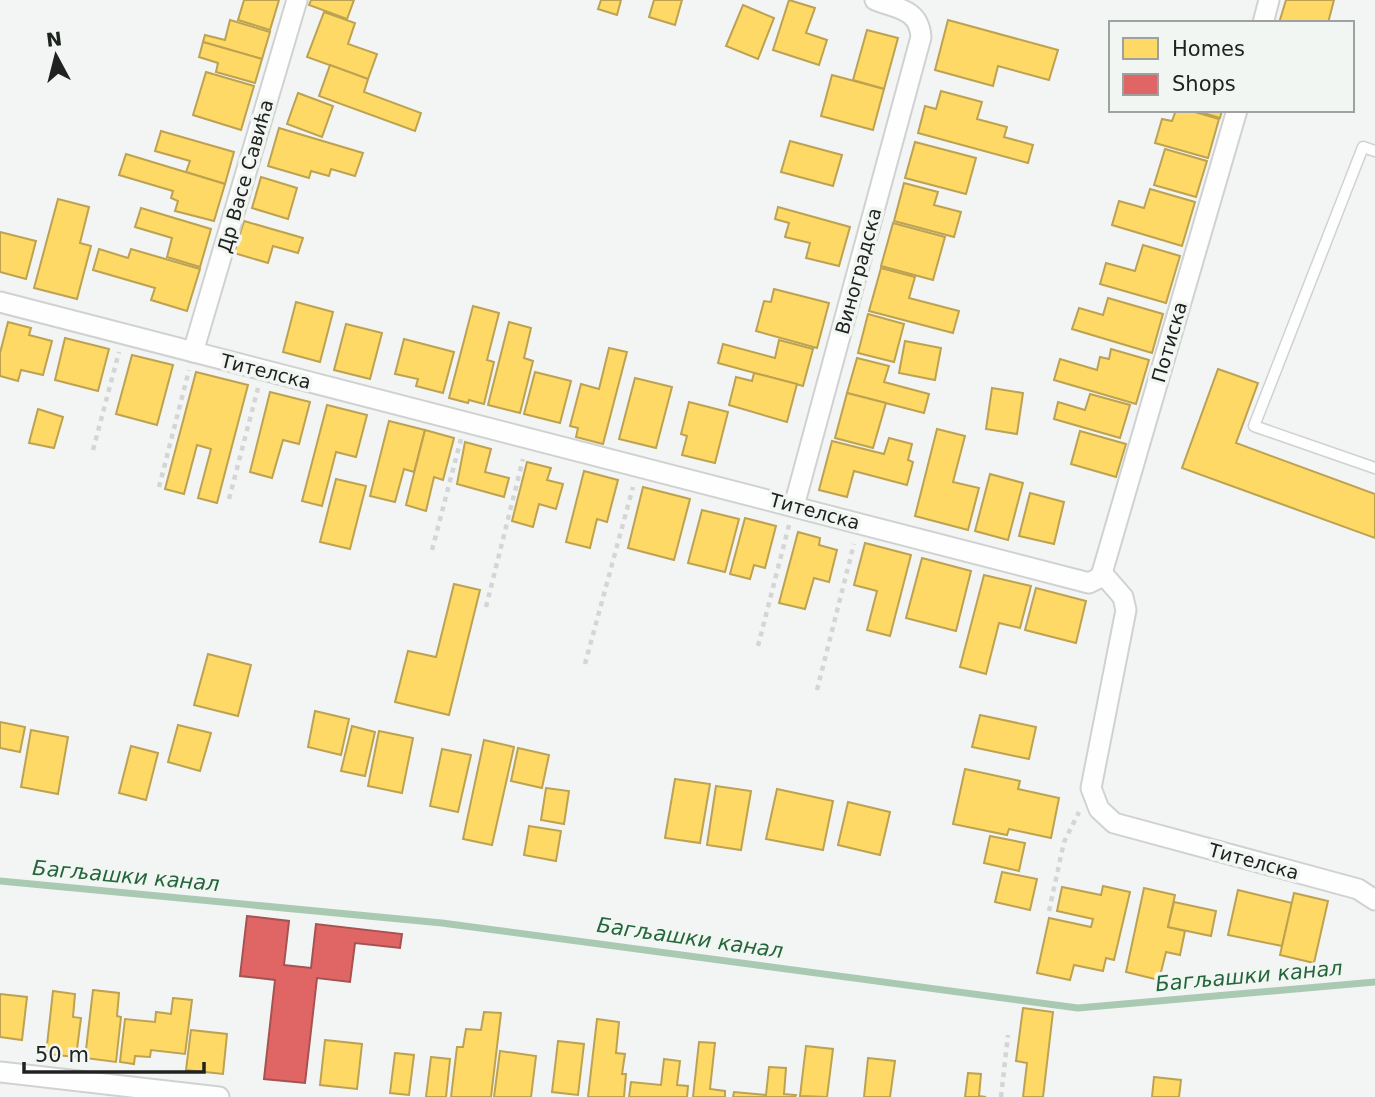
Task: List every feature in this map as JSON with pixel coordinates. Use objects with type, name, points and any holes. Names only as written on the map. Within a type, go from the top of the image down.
[{"type":"street","name":"Др Васе Савића","points":[[193,352],[297,0]]},
{"type":"street","name":"Виноградска","points":[[794,506],[921,37],[920,23],[913,15],[875,0]]},
{"type":"street","points":[[1264,21],[1269,0]]},
{"type":"street","name":"Потиска","points":[[1102,573],[1236,112]]},
{"type":"street","name":"Тителска","points":[[0,302],[1088,583],[1099,578],[1102,573]]},
{"type":"street","points":[[1091,788],[1126,610],[1123,597],[1102,573]]},
{"type":"street","name":"Тителска","points":[[1091,788],[1099,809],[1114,823],[1358,889],[1375,900]]},
{"type":"street","points":[[0,1072],[219,1097]]},
{"type":"lane","points":[[1375,151],[1363,147],[1254,426],[1375,468]]},
{"type":"path","points":[[93,450],[124,334]]},
{"type":"path","points":[[159,487],[193,352]]},
{"type":"path","points":[[229,499],[263,370]]},
{"type":"path","points":[[432,550],[465,422]]},
{"type":"path","points":[[486,607],[528,438]]},
{"type":"path","points":[[586,664],[638,466]]},
{"type":"path","points":[[758,646],[794,506]]},
{"type":"path","points":[[817,690],[859,523]]},
{"type":"path","points":[[1049,911],[1064,842],[1091,788]]},
{"type":"path","points":[[1001,1097],[1007,1035]]},
{"type":"building: Homes","points":[[244,0],[279,0],[270,30],[238,20]]},
{"type":"building: Homes","points":[[311,0],[354,0],[347,19],[309,5]]},
{"type":"building: Homes","points":[[601,0],[621,0],[617,15],[598,9]]},
{"type":"building: Homes","points":[[654,0],[682,0],[675,25],[649,17]]},
{"type":"building: Homes","points":[[789,0],[815,8],[806,33],[827,40],[819,65],[773,50]]},
{"type":"building: Homes","points":[[1286,0],[1334,0],[1329,21],[1280,21]]},
{"type":"building: Homes","points":[[743,5],[774,18],[758,59],[726,46]]},
{"type":"building: Homes","points":[[324,12],[355,23],[348,44],[377,54],[368,79],[307,57]]},
{"type":"building: Homes","points":[[230,20],[270,32],[262,59],[203,42],[205,35],[225,40]]},
{"type":"building: Homes","points":[[948,20],[1058,50],[1049,80],[998,66],[993,86],[935,70]]},
{"type":"building: Homes","points":[[867,30],[898,38],[884,89],[853,80]]},
{"type":"building: Homes","points":[[203,42],[262,59],[255,83],[216,72],[218,63],[199,57]]},
{"type":"building: Homes","points":[[330,65],[368,79],[364,92],[421,113],[415,131],[319,96]]},
{"type":"building: Homes","points":[[206,72],[254,86],[241,130],[193,115]]},
{"type":"building: Homes","points":[[832,75],[884,89],[873,130],[821,116]]},
{"type":"building: Homes","points":[[941,91],[982,102],[977,119],[1007,127],[1004,137],[1033,145],[1028,163],[918,133],[925,106],[936,109]]},
{"type":"building: Homes","points":[[298,93],[333,106],[322,137],[287,124]]},
{"type":"building: Homes","points":[[1175,112],[1195,112],[1219,119],[1208,158],[1155,143],[1162,119],[1172,121]]},
{"type":"building: Homes","points":[[1200,112],[1222,112],[1220,118]]},
{"type":"building: Homes","points":[[279,128],[363,153],[355,176],[331,169],[329,176],[311,171],[309,178],[268,166]]},
{"type":"building: Homes","points":[[161,131],[234,152],[225,184],[186,172],[190,161],[155,151]]},
{"type":"building: Homes","points":[[790,141],[842,155],[833,186],[781,172]]},
{"type":"building: Homes","points":[[915,142],[976,158],[966,194],[905,178]]},
{"type":"building: Homes","points":[[1165,149],[1207,161],[1196,197],[1154,185]]},
{"type":"building: Homes","points":[[126,154],[225,184],[214,221],[175,211],[178,201],[171,198],[173,191],[119,175]]},
{"type":"building: Homes","points":[[261,177],[297,188],[288,219],[252,208]]},
{"type":"building: Homes","points":[[904,183],[938,192],[934,205],[961,212],[954,237],[894,221]]},
{"type":"building: Homes","points":[[1150,189],[1195,202],[1182,246],[1112,225],[1119,201],[1144,208]]},
{"type":"building: Homes","points":[[58,199],[89,207],[80,243],[91,246],[77,299],[34,288]]},
{"type":"building: Homes","points":[[778,207],[850,227],[839,266],[806,258],[810,243],[785,237],[789,223],[775,219]]},
{"type":"building: Homes","points":[[141,208],[211,229],[200,267],[167,257],[172,238],[135,227]]},
{"type":"building: Homes","points":[[244,221],[303,238],[298,253],[273,246],[268,263],[234,253]]},
{"type":"building: Homes","points":[[893,223],[945,237],[933,280],[881,266]]},
{"type":"building: Homes","points":[[0,232],[36,241],[26,279],[0,272]]},
{"type":"building: Homes","points":[[1143,245],[1180,256],[1166,303],[1100,284],[1106,263],[1135,271]]},
{"type":"building: Homes","points":[[99,249],[128,258],[131,249],[200,269],[187,311],[151,300],[155,288],[93,270]]},
{"type":"building: Homes","points":[[881,268],[915,277],[909,298],[959,311],[953,333],[869,311]]},
{"type":"building: Homes","points":[[774,289],[829,303],[817,348],[756,331],[764,301],[771,302]]},
{"type":"building: Homes","points":[[1108,298],[1163,314],[1152,353],[1072,329],[1079,308],[1103,315]]},
{"type":"building: Homes","points":[[296,302],[333,312],[320,362],[283,352]]},
{"type":"building: Homes","points":[[473,306],[499,313],[487,360],[494,362],[484,404],[449,398]]},
{"type":"building: Homes","points":[[868,314],[904,324],[894,362],[858,353]]},
{"type":"building: Homes","points":[[8,322],[31,328],[29,335],[52,341],[43,375],[21,370],[18,381],[0,376],[0,353]]},
{"type":"building: Homes","points":[[509,322],[531,328],[524,358],[533,361],[520,413],[488,405]]},
{"type":"building: Homes","points":[[346,324],[382,333],[370,379],[334,370]]},
{"type":"building: Homes","points":[[65,338],[109,349],[98,391],[55,380]]},
{"type":"building: Homes","points":[[404,339],[454,352],[443,393],[416,386],[418,379],[395,374]]},
{"type":"building: Homes","points":[[779,340],[813,349],[803,386],[718,363],[723,344],[775,358]]},
{"type":"building: Homes","points":[[905,341],[941,348],[935,380],[899,373]]},
{"type":"building: Homes","points":[[609,348],[627,352],[603,444],[576,437],[578,428],[570,426],[581,384],[599,389]]},
{"type":"building: Homes","points":[[1111,349],[1149,360],[1136,404],[1054,380],[1060,359],[1097,370],[1100,357],[1109,359]]},
{"type":"building: Homes","points":[[132,355],[173,365],[157,425],[116,414]]},
{"type":"building: Homes","points":[[857,358],[889,366],[884,382],[929,394],[924,413],[847,393]]},
{"type":"building: Homes","points":[[1218,369],[1258,383],[1236,443],[1375,494],[1375,538],[1182,468]]},
{"type":"building: Homes","points":[[196,372],[248,385],[217,503],[198,498],[211,449],[197,445],[184,494],[165,489]]},
{"type":"building: Homes","points":[[535,372],[571,381],[560,423],[524,414]]},
{"type":"building: Homes","points":[[754,373],[797,384],[787,422],[729,405],[736,377],[752,381]]},
{"type":"building: Homes","points":[[635,378],[672,387],[656,448],[619,439]]},
{"type":"building: Homes","points":[[992,388],[1023,393],[1017,434],[986,429]]},
{"type":"building: Homes","points":[[270,392],[310,402],[299,444],[283,440],[272,478],[250,472]]},
{"type":"building: Homes","points":[[847,393],[886,403],[873,448],[835,438]]},
{"type":"building: Homes","points":[[1090,394],[1130,405],[1120,438],[1054,419],[1058,402],[1085,410]]},
{"type":"building: Homes","points":[[689,402],[728,412],[715,463],[682,455],[687,436],[681,434]]},
{"type":"building: Homes","points":[[327,405],[367,415],[356,457],[336,452],[322,506],[302,501]]},
{"type":"building: Homes","points":[[38,409],[63,417],[54,448],[29,443]]},
{"type":"building: Homes","points":[[389,421],[425,430],[414,472],[404,469],[395,502],[370,496]]},
{"type":"building: Homes","points":[[937,429],[965,436],[953,482],[979,488],[968,530],[915,516]]},
{"type":"building: Homes","points":[[425,430],[454,438],[443,480],[434,477],[426,511],[406,505]]},
{"type":"building: Homes","points":[[1080,431],[1126,444],[1116,477],[1071,464]]},
{"type":"building: Homes","points":[[889,438],[912,444],[908,460],[913,462],[907,485],[854,471],[847,497],[819,490],[832,441],[884,454]]},
{"type":"building: Homes","points":[[465,442],[491,449],[485,472],[509,478],[504,497],[457,484]]},
{"type":"building: Homes","points":[[527,462],[551,468],[547,480],[563,484],[556,509],[539,504],[533,527],[512,521]]},
{"type":"building: Homes","points":[[584,471],[618,480],[607,522],[597,519],[590,548],[566,542]]},
{"type":"building: Homes","points":[[990,474],[1023,483],[1008,540],[975,531]]},
{"type":"building: Homes","points":[[336,479],[366,486],[350,549],[320,542]]},
{"type":"building: Homes","points":[[643,487],[690,499],[674,560],[628,548]]},
{"type":"building: Homes","points":[[1030,493],[1064,502],[1054,544],[1019,536]]},
{"type":"building: Homes","points":[[702,510],[739,519],[725,572],[688,563]]},
{"type":"building: Homes","points":[[745,518],[776,526],[765,568],[754,565],[750,579],[730,574]]},
{"type":"building: Homes","points":[[798,532],[820,538],[819,545],[837,550],[829,582],[814,578],[805,609],[779,603]]},
{"type":"building: Homes","points":[[865,543],[911,555],[890,636],[867,630],[877,591],[854,585]]},
{"type":"building: Homes","points":[[922,558],[971,571],[956,631],[906,618]]},
{"type":"building: Homes","points":[[984,575],[1031,586],[1020,628],[999,623],[986,674],[960,667]]},
{"type":"building: Homes","points":[[454,584],[480,590],[449,715],[395,702],[408,651],[436,657]]},
{"type":"building: Homes","points":[[1036,588],[1086,601],[1076,643],[1025,630]]},
{"type":"building: Homes","points":[[208,654],[251,665],[238,716],[194,705]]},
{"type":"building: Homes","points":[[315,711],[349,719],[341,755],[308,747]]},
{"type":"building: Homes","points":[[980,715],[1036,727],[1029,759],[972,747]]},
{"type":"building: Homes","points":[[0,722],[25,727],[20,752],[0,748]]},
{"type":"building: Homes","points":[[178,725],[211,733],[200,771],[168,762]]},
{"type":"building: Homes","points":[[352,726],[375,732],[365,776],[341,771]]},
{"type":"building: Homes","points":[[31,730],[68,737],[58,794],[21,787]]},
{"type":"building: Homes","points":[[379,731],[413,738],[402,793],[368,786]]},
{"type":"building: Homes","points":[[484,740],[514,747],[492,845],[463,839]]},
{"type":"building: Homes","points":[[131,746],[158,753],[146,800],[119,793]]},
{"type":"building: Homes","points":[[518,748],[549,755],[542,788],[511,781]]},
{"type":"building: Homes","points":[[442,749],[471,755],[458,812],[430,806]]},
{"type":"building: Homes","points":[[965,769],[1020,781],[1018,789],[1059,798],[1051,838],[1009,829],[1007,835],[953,824]]},
{"type":"building: Homes","points":[[675,779],[710,784],[700,843],[665,838]]},
{"type":"building: Homes","points":[[716,786],[751,791],[741,850],[707,845]]},
{"type":"building: Homes","points":[[546,788],[569,791],[564,824],[541,820]]},
{"type":"building: Homes","points":[[777,789],[833,801],[823,850],[766,839]]},
{"type":"building: Homes","points":[[848,802],[890,812],[880,855],[838,845]]},
{"type":"building: Homes","points":[[529,826],[561,831],[556,861],[524,855]]},
{"type":"building: Homes","points":[[990,836],[1025,843],[1019,871],[984,863]]},
{"type":"building: Homes","points":[[1002,872],[1037,879],[1030,910],[995,902]]},
{"type":"building: Homes","points":[[1103,886],[1130,892],[1114,960],[1106,958],[1103,971],[1074,965],[1070,980],[1037,973],[1049,918],[1091,927],[1093,919],[1057,911],[1062,887],[1101,895]]},
{"type":"building: Homes","points":[[1144,888],[1175,895],[1168,927],[1185,931],[1180,955],[1166,952],[1159,980],[1126,972]]},
{"type":"building: Homes","points":[[1238,890],[1292,903],[1282,946],[1228,935]]},
{"type":"building: Homes","points":[[1294,893],[1328,901],[1314,963],[1280,955]]},
{"type":"building: Homes","points":[[1174,902],[1216,911],[1211,936],[1168,927]]},
{"type":"building: Homes","points":[[93,990],[119,993],[117,1016],[121,1017],[116,1062],[85,1058]]},
{"type":"building: Homes","points":[[53,991],[75,994],[73,1017],[81,1018],[76,1057],[46,1054]]},
{"type":"building: Homes","points":[[0,994],[27,997],[22,1040],[0,1037]]},
{"type":"building: Homes","points":[[173,998],[192,1000],[185,1054],[151,1050],[150,1057],[135,1056],[134,1064],[120,1062],[125,1019],[155,1022],[156,1012],[171,1014]]},
{"type":"building: Homes","points":[[1023,1008],[1053,1012],[1043,1097],[1023,1097],[1027,1063],[1016,1061]]},
{"type":"building: Homes","points":[[484,1012],[501,1013],[491,1097],[451,1097],[457,1047],[463,1047],[466,1029],[481,1030]]},
{"type":"building: Homes","points":[[597,1019],[619,1022],[616,1053],[625,1054],[622,1074],[626,1074],[624,1097],[588,1097]]},
{"type":"building: Homes","points":[[191,1030],[227,1034],[223,1074],[186,1070]]},
{"type":"building: Homes","points":[[325,1040],[362,1044],[357,1089],[320,1085]]},
{"type":"building: Homes","points":[[558,1041],[584,1044],[578,1095],[552,1092]]},
{"type":"building: Homes","points":[[699,1042],[715,1043],[710,1089],[725,1091],[725,1097],[693,1097]]},
{"type":"building: Homes","points":[[806,1046],[833,1049],[827,1097],[800,1096]]},
{"type":"building: Homes","points":[[500,1051],[536,1056],[531,1097],[494,1097]]},
{"type":"building: Homes","points":[[395,1053],[414,1055],[409,1095],[390,1093]]},
{"type":"building: Homes","points":[[431,1057],[450,1059],[446,1097],[426,1097]]},
{"type":"building: Homes","points":[[868,1058],[895,1061],[890,1097],[864,1097]]},
{"type":"building: Homes","points":[[664,1059],[680,1061],[677,1085],[688,1086],[687,1097],[629,1097],[631,1082],[661,1085]]},
{"type":"building: Homes","points":[[769,1067],[786,1068],[784,1094],[796,1095],[795,1097],[733,1097],[734,1092],[766,1095]]},
{"type":"building: Homes","points":[[968,1073],[981,1074],[979,1096],[986,1097],[965,1097]]},
{"type":"building: Homes","points":[[1154,1077],[1181,1080],[1179,1097],[1152,1097]]},
{"type":"building: Shops","points":[[247,916],[289,921],[284,965],[311,968],[316,924],[402,934],[400,948],[355,943],[350,982],[317,978],[305,1083],[264,1079],[275,980],[240,976]]},
{"type":"waterway","name":"Багљашки канал","points":[[0,881],[442,923],[1078,1008],[1375,982]]}]
